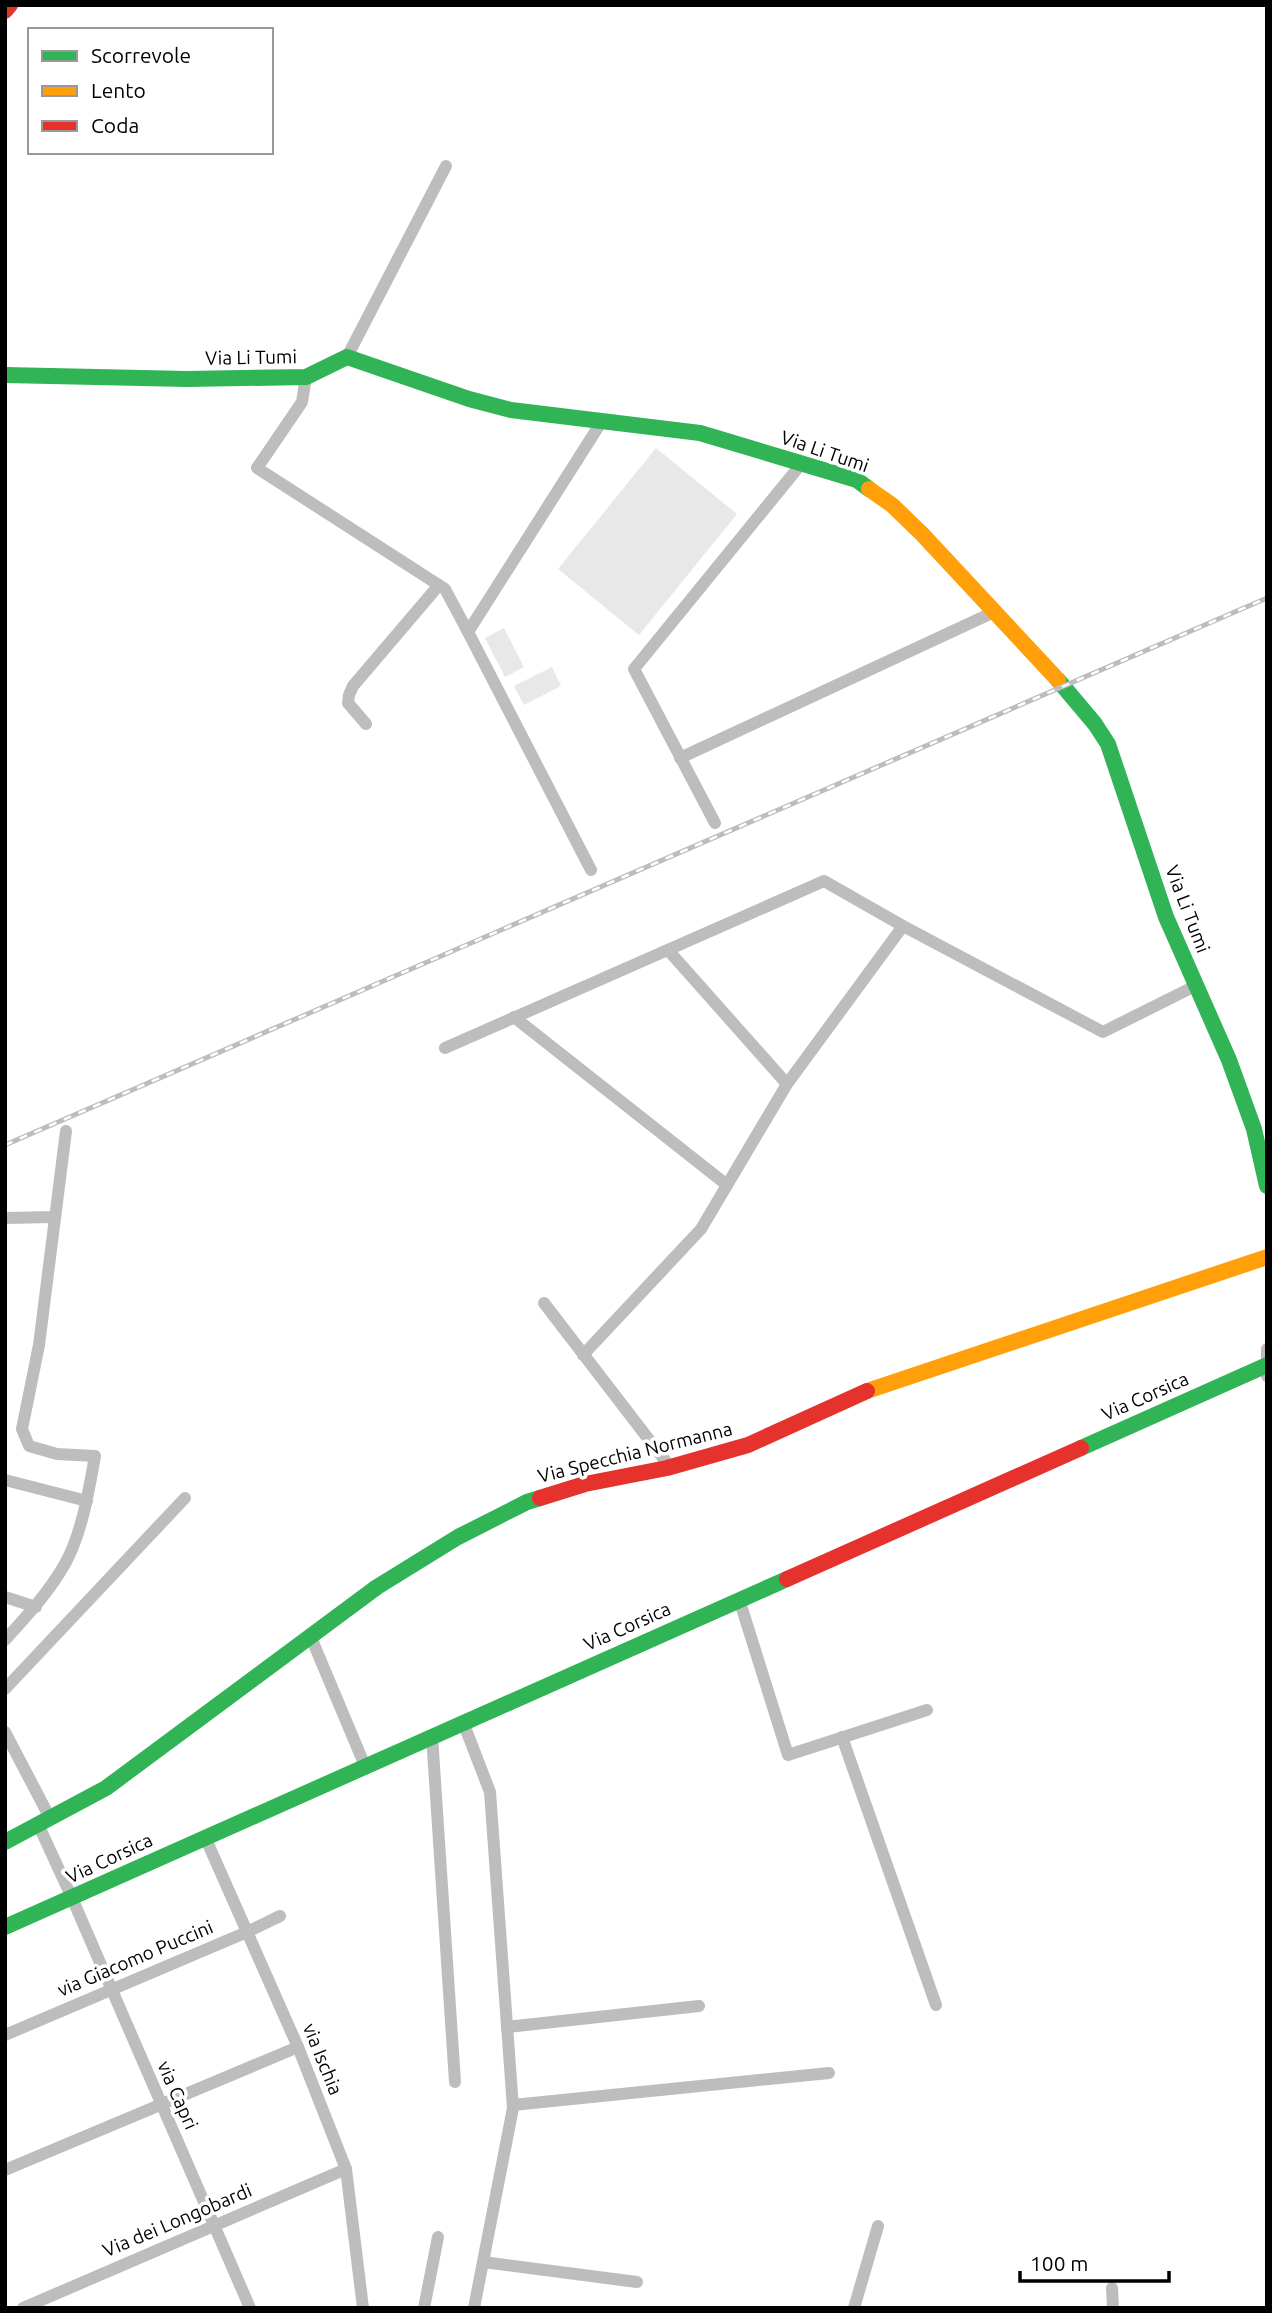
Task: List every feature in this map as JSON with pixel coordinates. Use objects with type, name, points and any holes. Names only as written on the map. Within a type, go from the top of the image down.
[{"type":"street","points":[[5,11],[10,5]]},
{"type":"street","points":[[347,357],[446,166]]},
{"type":"street","name":"Via Li Tumi","points":[[5,375],[187,379],[306,377],[347,357],[469,399],[511,410],[700,433],[857,480],[892,505],[994,612],[1064,687],[1108,744],[1166,917],[1197,985],[1254,1129],[1267,1186]]},
{"type":"street","points":[[306,377],[302,402],[257,468],[445,589],[591,870]]},
{"type":"street","points":[[468,632],[602,421]]},
{"type":"street","points":[[715,823],[634,669],[802,463]]},
{"type":"street","points":[[366,724],[348,704],[353,686],[439,585]]},
{"type":"street","points":[[681,758],[994,612]]},
{"type":"street","points":[[445,1048],[824,881],[1103,1032],[1197,985]]},
{"type":"street","points":[[583,1355],[701,1229],[787,1084],[903,926]]},
{"type":"street","points":[[668,950],[787,1084]]},
{"type":"street","points":[[514,1017],[727,1185]]},
{"type":"street","points":[[5,1640],[36,1607],[66,1561],[87,1502],[95,1456],[57,1454],[29,1446],[22,1429],[39,1345],[66,1132]]},
{"type":"street","points":[[5,1218],[54,1216]]},
{"type":"street","name":"Via Specchia Normanna","points":[[5,1842],[106,1788],[388,1580],[458,1537],[527,1502],[585,1484],[670,1467],[748,1445],[875,1387],[1267,1257]]},
{"type":"street","points":[[544,1303],[670,1467]]},
{"type":"street","points":[[1267,1349],[1267,1376]]},
{"type":"street","name":"Via Corsica","points":[[5,1927],[1266,1365]]},
{"type":"street","points":[[5,1480],[87,1502]]},
{"type":"street","points":[[5,1689],[185,1498]]},
{"type":"street","points":[[5,1597],[36,1607]]},
{"type":"street","points":[[739,1599],[788,1755],[927,1710]]},
{"type":"street","points":[[310,1635],[365,1766]]},
{"type":"street","points":[[463,1722],[490,1792],[513,2105],[474,2308]]},
{"type":"street","name":"via Capri","points":[[5,1732],[44,1821],[72,1898],[250,2308]]},
{"type":"street","points":[[432,1736],[455,2082]]},
{"type":"street","points":[[842,1737],[936,2004]]},
{"type":"street","name":"via Ischia","points":[[205,1837],[298,2047],[346,2169],[363,2308]]},
{"type":"street","name":"via Giacomo Puccini","points":[[5,2035],[280,1916]]},
{"type":"street","points":[[507,2027],[699,2006]]},
{"type":"street","points":[[5,2170],[298,2047]]},
{"type":"street","points":[[513,2105],[829,2073]]},
{"type":"street","name":"Via dei Longobardi","points":[[23,2308],[346,2169]]},
{"type":"street","points":[[854,2308],[878,2226]]},
{"type":"street","points":[[424,2308],[438,2237]]},
{"type":"street","points":[[483,2262],[637,2283]]},
{"type":"street","points":[[1112,2288],[1113,2308]]},
{"type":"shaded area","points":[[656,448],[737,514],[639,635],[558,569]]},
{"type":"shaded area","points":[[504,628],[524,667],[505,677],[485,638]]},
{"type":"shaded area","points":[[552,667],[561,686],[524,705],[514,686]]},
{"type":"railway","points":[[5,1145],[1267,598]]},
{"type":"traffic: fast","points":[[5,375],[187,379],[306,377],[347,357],[469,399],[511,410],[700,433],[857,480],[869,489]]},
{"type":"traffic: fast","points":[[1058,680],[1108,744],[1166,917],[1229,1060],[1254,1129],[1267,1186]]},
{"type":"traffic: fast","points":[[1081,1448],[1267,1365]]},
{"type":"traffic: fast","points":[[5,1842],[106,1788],[377,1587],[458,1537],[540,1498]]},
{"type":"traffic: fast","points":[[5,1927],[787,1579]]},
{"type":"traffic: slow","points":[[869,489],[892,505],[922,534],[1058,680]]},
{"type":"traffic: slow","points":[[867,1391],[1267,1257]]},
{"type":"traffic: jam","points":[[5,11],[10,5]]},
{"type":"traffic: jam","points":[[540,1498],[585,1484],[667,1468],[748,1445],[867,1391]]},
{"type":"traffic: jam","points":[[787,1579],[1081,1448]]}]
